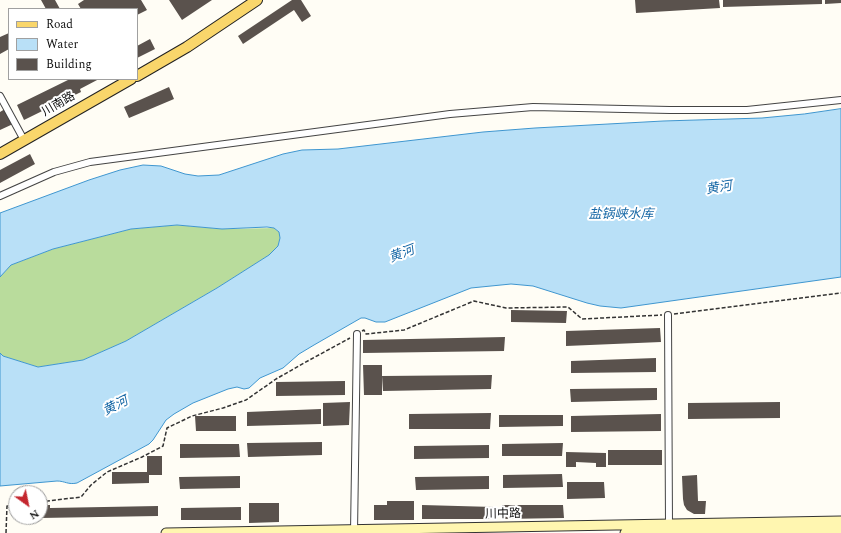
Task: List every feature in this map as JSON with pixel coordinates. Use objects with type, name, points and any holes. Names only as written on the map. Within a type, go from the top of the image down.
[{"type":"main road","points":[[138,75],[187,47],[257,0]]},
{"type":"main road","name":"川南路","points":[[0,154],[129,80]]},
{"type":"street","points":[[0,96],[24,140]]},
{"type":"street","points":[[0,196],[54,172],[90,162],[450,114],[533,107],[747,110],[841,100]]},
{"type":"street","points":[[668,315],[668,530]]},
{"type":"street","points":[[354,531],[357,334]]},
{"type":"street","name":"川中路","points":[[625,533],[841,521]]},
{"type":"street","name":"川中路","points":[[166,533],[841,529]]},
{"type":"path","points":[[48,501],[81,497],[91,485],[107,472],[163,446],[167,428],[192,416],[246,400],[276,379],[364,330],[366,334],[404,330],[474,301],[506,308],[568,307],[582,319],[668,315],[841,293]]},
{"type":"path","points":[[6,533],[8,506]]},
{"type":"green space","points":[[177,225],[222,229],[274,228],[279,232],[280,238],[278,246],[269,255],[217,288],[126,341],[83,360],[38,367],[3,356],[0,353],[0,277],[11,265],[53,249],[131,229]]},
{"type":"water","name":"盐锅峡水库","points":[[841,109],[841,277],[621,308],[587,303],[533,286],[511,284],[471,288],[385,322],[376,322],[361,318],[299,354],[283,368],[260,378],[249,388],[244,389],[237,387],[228,389],[193,403],[174,414],[166,420],[149,444],[77,483],[71,484],[57,481],[0,486],[0,353],[3,356],[38,367],[83,360],[126,341],[217,288],[269,255],[278,246],[280,238],[279,232],[274,228],[267,227],[222,229],[177,225],[131,229],[53,249],[11,265],[0,277],[0,213],[89,180],[120,170],[143,165],[161,166],[185,174],[198,176],[219,175],[283,154],[302,150],[338,149],[483,132],[535,128],[663,121],[762,118]]},
{"type":"building","points":[[41,0],[55,0],[59,8],[45,8]]},
{"type":"building","points":[[84,0],[141,0],[147,10],[138,14],[138,8],[80,8],[78,4]]},
{"type":"building","points":[[169,0],[212,0],[182,20]]},
{"type":"building","points":[[292,0],[301,0],[311,16],[302,22],[294,10],[243,44],[238,36]]},
{"type":"building","points":[[635,0],[719,0],[720,8],[636,13]]},
{"type":"building","points":[[723,0],[822,0],[822,4],[723,7]]},
{"type":"building","points":[[825,0],[841,0],[841,3],[825,4]]},
{"type":"building","points":[[8,33],[8,50],[0,54],[0,37]]},
{"type":"building","points":[[150,39],[155,49],[138,58],[138,45]]},
{"type":"building","points":[[68,80],[97,80],[80,89],[81,92],[24,120],[17,105]]},
{"type":"building","points":[[169,87],[174,99],[129,118],[124,107]]},
{"type":"building","points":[[5,109],[13,124],[0,130],[0,112]]},
{"type":"building","points":[[30,154],[35,164],[0,183],[0,170]]},
{"type":"building","points":[[511,310],[567,311],[566,323],[511,322]]},
{"type":"building","points":[[660,328],[661,342],[566,346],[566,331]]},
{"type":"building","points":[[505,337],[504,351],[363,353],[363,340]]},
{"type":"building","points":[[656,358],[656,372],[571,373],[571,361]]},
{"type":"building","points":[[363,365],[382,365],[382,395],[364,395]]},
{"type":"building","points":[[492,375],[491,389],[383,391],[382,376]]},
{"type":"building","points":[[345,381],[345,395],[276,396],[276,382]]},
{"type":"building","points":[[657,388],[657,400],[571,402],[570,389]]},
{"type":"building","points":[[350,402],[349,425],[323,426],[323,403]]},
{"type":"building","points":[[780,402],[780,418],[688,419],[688,403]]},
{"type":"building","points":[[321,409],[321,424],[247,426],[247,412]]},
{"type":"building","points":[[491,413],[490,429],[409,429],[409,414]]},
{"type":"building","points":[[661,414],[661,431],[571,432],[571,416]]},
{"type":"building","points":[[499,415],[563,415],[563,426],[499,427]]},
{"type":"building","points":[[195,416],[236,416],[236,431],[196,431]]},
{"type":"building","points":[[322,442],[322,455],[248,457],[247,443]]},
{"type":"building","points":[[563,443],[562,456],[502,456],[502,444]]},
{"type":"building","points":[[180,444],[239,444],[240,457],[180,458]]},
{"type":"building","points":[[489,445],[489,458],[414,459],[414,446]]},
{"type":"building","points":[[608,450],[662,450],[662,465],[608,465]]},
{"type":"building","points":[[566,452],[606,453],[606,467],[596,467],[596,463],[576,462],[576,467],[566,467]]},
{"type":"building","points":[[147,456],[162,456],[162,475],[149,475],[149,483],[112,484],[112,472],[147,472]]},
{"type":"building","points":[[562,474],[563,487],[503,488],[503,475]]},
{"type":"building","points":[[697,475],[698,501],[706,501],[705,514],[694,514],[687,510],[684,505],[682,476]]},
{"type":"building","points":[[240,476],[240,488],[180,489],[179,477]]},
{"type":"building","points":[[489,476],[489,489],[416,490],[415,477]]},
{"type":"building","points":[[567,482],[604,482],[605,498],[567,499]]},
{"type":"building","points":[[387,501],[414,501],[414,520],[374,520],[374,505],[387,505]]},
{"type":"building","points":[[249,503],[279,503],[279,522],[249,523]]},
{"type":"building","points":[[48,505],[50,505],[50,508],[158,506],[158,516],[48,518]]},
{"type":"building","points":[[422,505],[494,507],[493,519],[422,519]]},
{"type":"building","points":[[502,505],[563,505],[564,518],[502,519]]},
{"type":"building","points":[[241,507],[241,520],[181,520],[181,508]]},
{"type":"water label","name":"黄河","points":[[719,189]]},
{"type":"water label","name":"黄河","points":[[402,255]]},
{"type":"water label","name":"黄河","points":[[116,407]]}]
